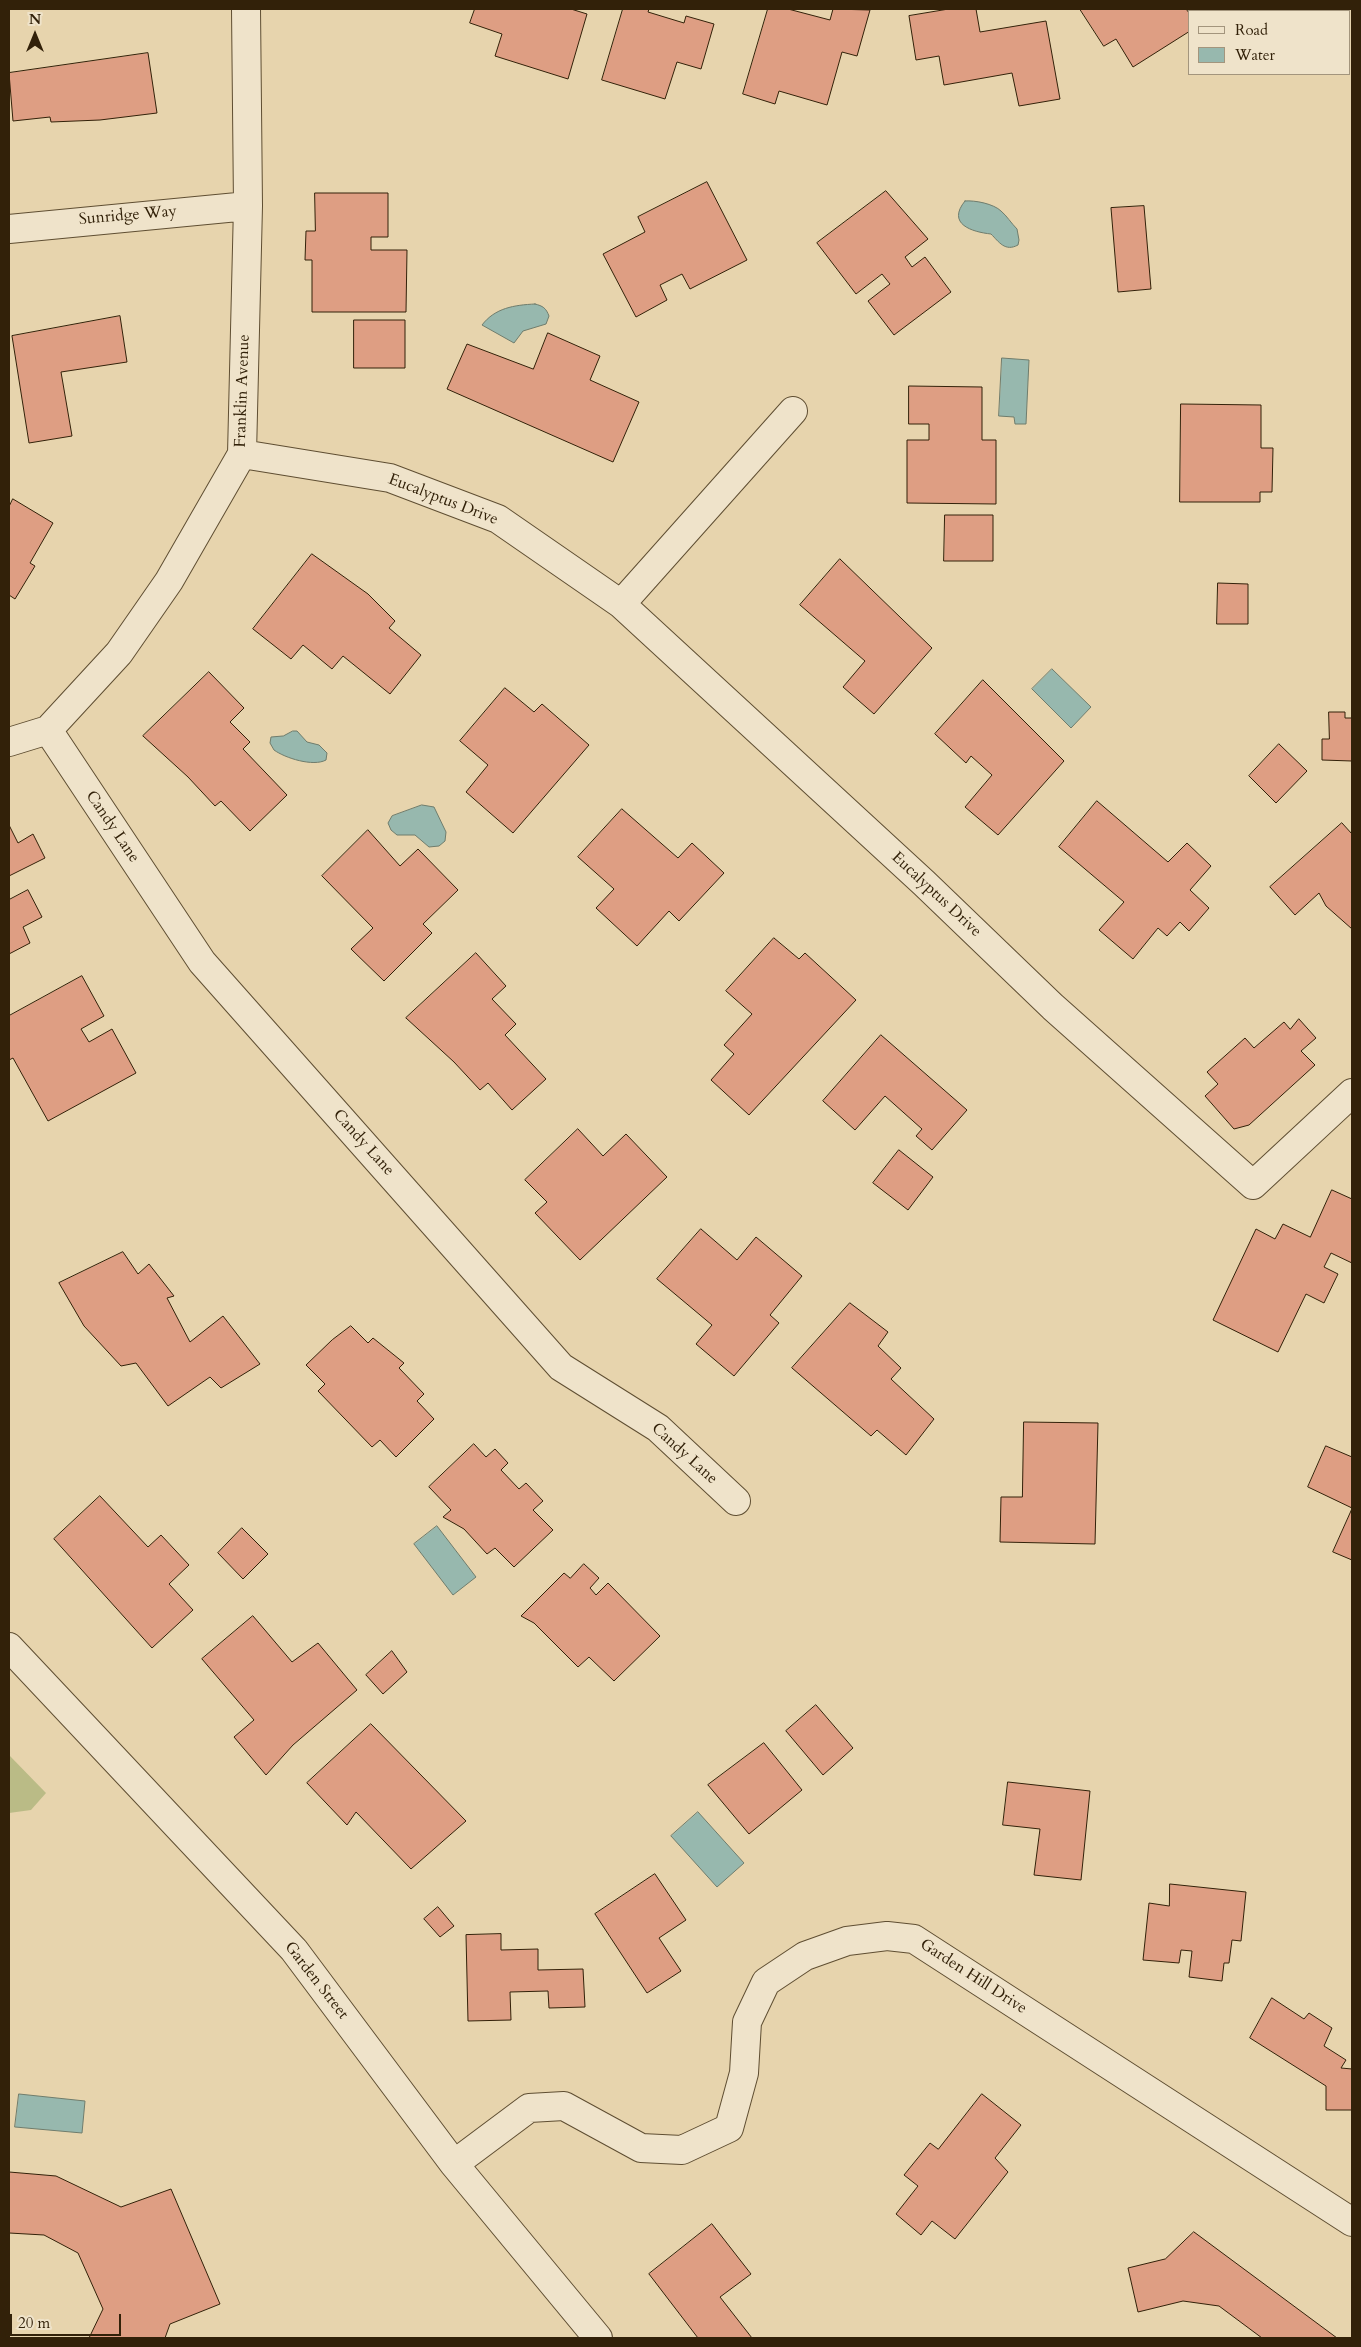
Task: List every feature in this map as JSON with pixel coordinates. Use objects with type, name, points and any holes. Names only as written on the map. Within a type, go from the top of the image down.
[{"type":"street","name":"Franklin Avenue","points":[[48,730],[125,645],[169,582],[242,454],[248,206],[246,9]]},
{"type":"street","name":"Sunridge Way","points":[[9,228],[248,206]]},
{"type":"street","points":[[621,604],[793,411]]},
{"type":"street","name":"Eucalyptus Drive","points":[[242,454],[390,478],[498,519],[621,604],[924,883],[1053,1007],[1253,1185],[1352,1093]]},
{"type":"street","points":[[9,742],[48,730]]},
{"type":"street","name":"Candy Lane","points":[[48,730],[202,962],[554,1360],[561,1367],[658,1428],[736,1501]]},
{"type":"street","name":"Garden Street","points":[[9,1647],[294,1950],[454,2164],[598,2338]]},
{"type":"street","name":"Garden Hill Drive","points":[[454,2164],[529,2108],[564,2106],[641,2148],[682,2150],[729,2128],[744,2073],[747,2022],[766,1982],[805,1956],[847,1941],[887,1936],[914,1939],[1352,2222]]},
{"type":"green space","points":[[9,1755],[46,1793],[31,1810],[9,1813]]},
{"type":"water","points":[[965,201],[984,203],[994,206],[1001,211],[1017,229],[1018,245],[1006,247],[991,234],[969,229],[964,225],[958,216]]},
{"type":"water","points":[[535,304],[547,311],[549,316],[546,324],[523,331],[514,343],[482,325],[487,319],[506,308]]},
{"type":"water","points":[[1002,358],[1029,360],[1026,424],[1015,424],[1014,417],[999,416]]},
{"type":"water","points":[[1052,669],[1091,707],[1071,728],[1032,689]]},
{"type":"water","points":[[297,731],[307,742],[319,745],[327,753],[326,760],[314,763],[299,761],[274,750],[270,743],[271,737],[283,736]]},
{"type":"water","points":[[422,805],[434,807],[446,832],[445,841],[439,846],[429,847],[415,835],[397,835],[391,830],[388,823],[392,816]]},
{"type":"water","points":[[437,1526],[476,1577],[453,1595],[414,1544]]},
{"type":"water","points":[[698,1812],[744,1863],[717,1887],[671,1836]]},
{"type":"water","points":[[19,2094],[85,2101],[82,2133],[15,2127]]},
{"type":"building","points":[[475,9],[571,9],[587,14],[568,79],[495,56],[502,34],[470,23]]},
{"type":"building","points":[[623,9],[649,9],[648,12],[684,23],[686,16],[714,24],[701,69],[677,62],[665,99],[602,80]]},
{"type":"building","points":[[768,9],[788,9],[830,20],[833,9],[870,10],[857,56],[842,52],[827,105],[779,91],[775,104],[743,94]]},
{"type":"building","points":[[949,9],[976,9],[980,32],[1046,21],[1060,99],[1019,106],[1012,73],[944,85],[939,56],[916,60],[909,16]]},
{"type":"building","points":[[1080,9],[1186,9],[1188,12],[1188,32],[1133,67],[1116,39],[1104,46]]},
{"type":"building","points":[[1230,9],[1345,9],[1343,10]]},
{"type":"building","points":[[148,53],[157,113],[100,120],[51,122],[50,117],[13,121],[9,73]]},
{"type":"building","points":[[707,182],[747,260],[690,289],[682,274],[660,285],[667,300],[636,317],[603,254],[645,232],[638,217]]},
{"type":"building","points":[[886,191],[928,239],[905,257],[912,267],[925,257],[951,292],[894,335],[868,301],[890,284],[882,274],[856,294],[817,243]]},
{"type":"building","points":[[315,193],[388,193],[388,237],[371,237],[371,250],[407,250],[406,312],[312,312],[312,260],[305,260],[306,231],[315,231]]},
{"type":"building","points":[[1144,206],[1151,289],[1118,292],[1111,208]]},
{"type":"building","points":[[120,316],[127,362],[61,372],[72,436],[29,443],[12,336]]},
{"type":"building","points":[[354,320],[405,320],[405,368],[354,368]]},
{"type":"building","points":[[548,333],[600,356],[590,380],[639,402],[613,462],[447,389],[467,344],[533,369]]},
{"type":"building","points":[[909,386],[982,387],[982,440],[996,440],[996,504],[907,503],[907,440],[929,440],[929,424],[909,424]]},
{"type":"building","points":[[1181,404],[1261,405],[1261,448],[1273,448],[1272,492],[1260,492],[1260,502],[1180,502]]},
{"type":"building","points":[[13,499],[53,523],[30,563],[35,566],[15,599],[9,595],[9,507]]},
{"type":"building","points":[[945,515],[993,515],[993,561],[944,561]]},
{"type":"building","points":[[312,554],[368,594],[395,621],[389,628],[421,655],[390,694],[343,656],[332,669],[303,645],[291,659],[253,629]]},
{"type":"building","points":[[840,559],[932,648],[874,714],[843,687],[865,661],[800,605]]},
{"type":"building","points":[[1218,583],[1248,584],[1248,624],[1217,624]]},
{"type":"building","points":[[209,672],[244,708],[230,722],[250,742],[243,749],[287,795],[250,831],[221,801],[215,806],[188,777],[143,736]]},
{"type":"building","points":[[983,680],[1064,761],[998,835],[965,807],[992,775],[971,756],[966,763],[935,734]]},
{"type":"building","points":[[505,688],[534,712],[542,704],[589,745],[513,833],[466,792],[488,765],[460,741]]},
{"type":"building","points":[[1329,712],[1345,712],[1345,718],[1352,718],[1352,761],[1322,760],[1322,739],[1329,739]]},
{"type":"building","points":[[1279,744],[1307,771],[1276,803],[1249,776]]},
{"type":"building","points":[[1097,801],[1168,862],[1187,843],[1211,866],[1190,890],[1209,908],[1189,931],[1180,922],[1167,936],[1158,928],[1133,959],[1099,930],[1124,902],[1059,847]]},
{"type":"building","points":[[622,809],[678,858],[692,843],[724,873],[679,921],[669,911],[637,946],[596,908],[614,889],[578,857]]},
{"type":"building","points":[[1342,823],[1352,834],[1352,929],[1326,906],[1319,893],[1295,915],[1270,887]]},
{"type":"building","points":[[9,825],[18,843],[33,834],[45,858],[9,876]]},
{"type":"building","points":[[368,830],[400,866],[418,849],[458,890],[423,924],[432,933],[384,981],[351,949],[373,928],[322,876]]},
{"type":"building","points":[[28,890],[42,917],[23,927],[30,943],[9,954],[9,900]]},
{"type":"building","points":[[774,938],[799,959],[805,953],[856,1000],[749,1115],[711,1080],[734,1054],[724,1045],[752,1014],[726,991]]},
{"type":"building","points":[[476,953],[506,986],[492,999],[516,1024],[505,1035],[546,1079],[512,1110],[488,1083],[480,1090],[454,1062],[406,1018]]},
{"type":"building","points":[[82,976],[104,1016],[81,1029],[89,1042],[112,1029],[136,1073],[48,1121],[13,1058],[9,1060],[9,1016]]},
{"type":"building","points":[[1299,1019],[1316,1038],[1301,1051],[1315,1065],[1249,1125],[1234,1129],[1205,1096],[1218,1084],[1207,1072],[1245,1038],[1254,1048],[1284,1022],[1290,1029]]},
{"type":"building","points":[[881,1035],[967,1110],[932,1150],[916,1136],[922,1129],[885,1096],[855,1130],[823,1101]]},
{"type":"building","points":[[578,1129],[603,1156],[626,1134],[667,1177],[580,1260],[535,1213],[547,1202],[525,1180]]},
{"type":"building","points":[[899,1150],[933,1177],[908,1210],[873,1183]]},
{"type":"building","points":[[1332,1190],[1352,1199],[1352,1263],[1331,1253],[1324,1267],[1338,1274],[1324,1303],[1306,1294],[1278,1352],[1213,1320],[1256,1229],[1275,1239],[1283,1224],[1310,1237]]},
{"type":"building","points":[[701,1229],[737,1260],[756,1237],[802,1276],[770,1315],[779,1323],[734,1376],[696,1344],[712,1325],[657,1279]]},
{"type":"building","points":[[123,1252],[138,1274],[149,1264],[174,1296],[167,1298],[190,1342],[223,1316],[260,1364],[221,1388],[210,1377],[168,1406],[136,1363],[121,1366],[84,1326],[59,1283]]},
{"type":"building","points":[[850,1303],[888,1332],[878,1346],[901,1368],[891,1379],[934,1419],[906,1455],[877,1430],[871,1436],[792,1368]]},
{"type":"building","points":[[351,1326],[368,1343],[373,1338],[404,1363],[399,1368],[424,1394],[417,1401],[434,1419],[396,1457],[380,1440],[372,1447],[318,1391],[325,1384],[306,1365],[332,1340]]},
{"type":"building","points":[[1024,1422],[1098,1423],[1095,1544],[1000,1542],[1001,1497],[1022,1497]]},
{"type":"building","points":[[474,1444],[486,1457],[495,1449],[508,1463],[501,1470],[519,1489],[526,1483],[543,1501],[533,1510],[553,1530],[514,1567],[495,1548],[487,1554],[464,1529],[443,1517],[451,1510],[429,1487]]},
{"type":"building","points":[[1326,1446],[1352,1457],[1352,1508],[1308,1487]]},
{"type":"building","points":[[100,1496],[148,1547],[161,1535],[189,1565],[169,1584],[193,1610],[152,1648],[54,1539]]},
{"type":"building","points":[[1352,1509],[1352,1560],[1333,1552]]},
{"type":"building","points":[[242,1528],[268,1554],[243,1579],[218,1553]]},
{"type":"building","points":[[584,1564],[599,1578],[590,1588],[596,1595],[608,1583],[660,1636],[614,1681],[589,1657],[578,1667],[534,1623],[521,1616],[564,1573],[570,1578]]},
{"type":"building","points":[[253,1616],[292,1662],[318,1643],[357,1690],[293,1745],[266,1775],[234,1737],[254,1720],[202,1659]]},
{"type":"building","points":[[392,1651],[407,1672],[383,1694],[366,1675]]},
{"type":"building","points":[[816,1705],[853,1748],[823,1775],[786,1731]]},
{"type":"building","points":[[371,1724],[466,1821],[411,1869],[356,1812],[347,1825],[307,1783]]},
{"type":"building","points":[[764,1743],[802,1790],[749,1834],[708,1785]]},
{"type":"building","points":[[1008,1782],[1090,1791],[1081,1880],[1034,1875],[1040,1829],[1003,1825]]},
{"type":"building","points":[[655,1874],[686,1920],[659,1938],[681,1971],[647,1993],[595,1914]]},
{"type":"building","points":[[1170,1884],[1246,1892],[1241,1941],[1232,1940],[1229,1963],[1224,1963],[1222,1981],[1189,1977],[1192,1951],[1181,1950],[1179,1963],[1143,1960],[1149,1903],[1169,1906]]},
{"type":"building","points":[[438,1907],[454,1926],[440,1937],[424,1919]]},
{"type":"building","points":[[501,1934],[501,1950],[538,1949],[538,1970],[583,1969],[585,2007],[549,2008],[548,1991],[510,1992],[511,2020],[468,2021],[466,1935]]},
{"type":"building","points":[[1272,1998],[1304,2019],[1309,2013],[1332,2028],[1324,2046],[1346,2060],[1341,2068],[1352,2069],[1352,2110],[1326,2110],[1326,2086],[1250,2038]]},
{"type":"building","points":[[982,2094],[1021,2125],[995,2158],[1008,2172],[955,2239],[932,2221],[921,2235],[896,2214],[918,2186],[904,2175],[930,2143],[938,2149]]},
{"type":"building","points":[[9,2172],[56,2176],[121,2207],[171,2189],[220,2304],[170,2324],[165,2338],[89,2338],[103,2309],[78,2253],[44,2235],[9,2233]]},
{"type":"building","points":[[712,2224],[751,2274],[720,2297],[752,2338],[698,2338],[649,2274]]},
{"type":"building","points":[[1194,2232],[1337,2338],[1262,2338],[1219,2306],[1183,2301],[1138,2312],[1128,2268],[1165,2259]]}]
